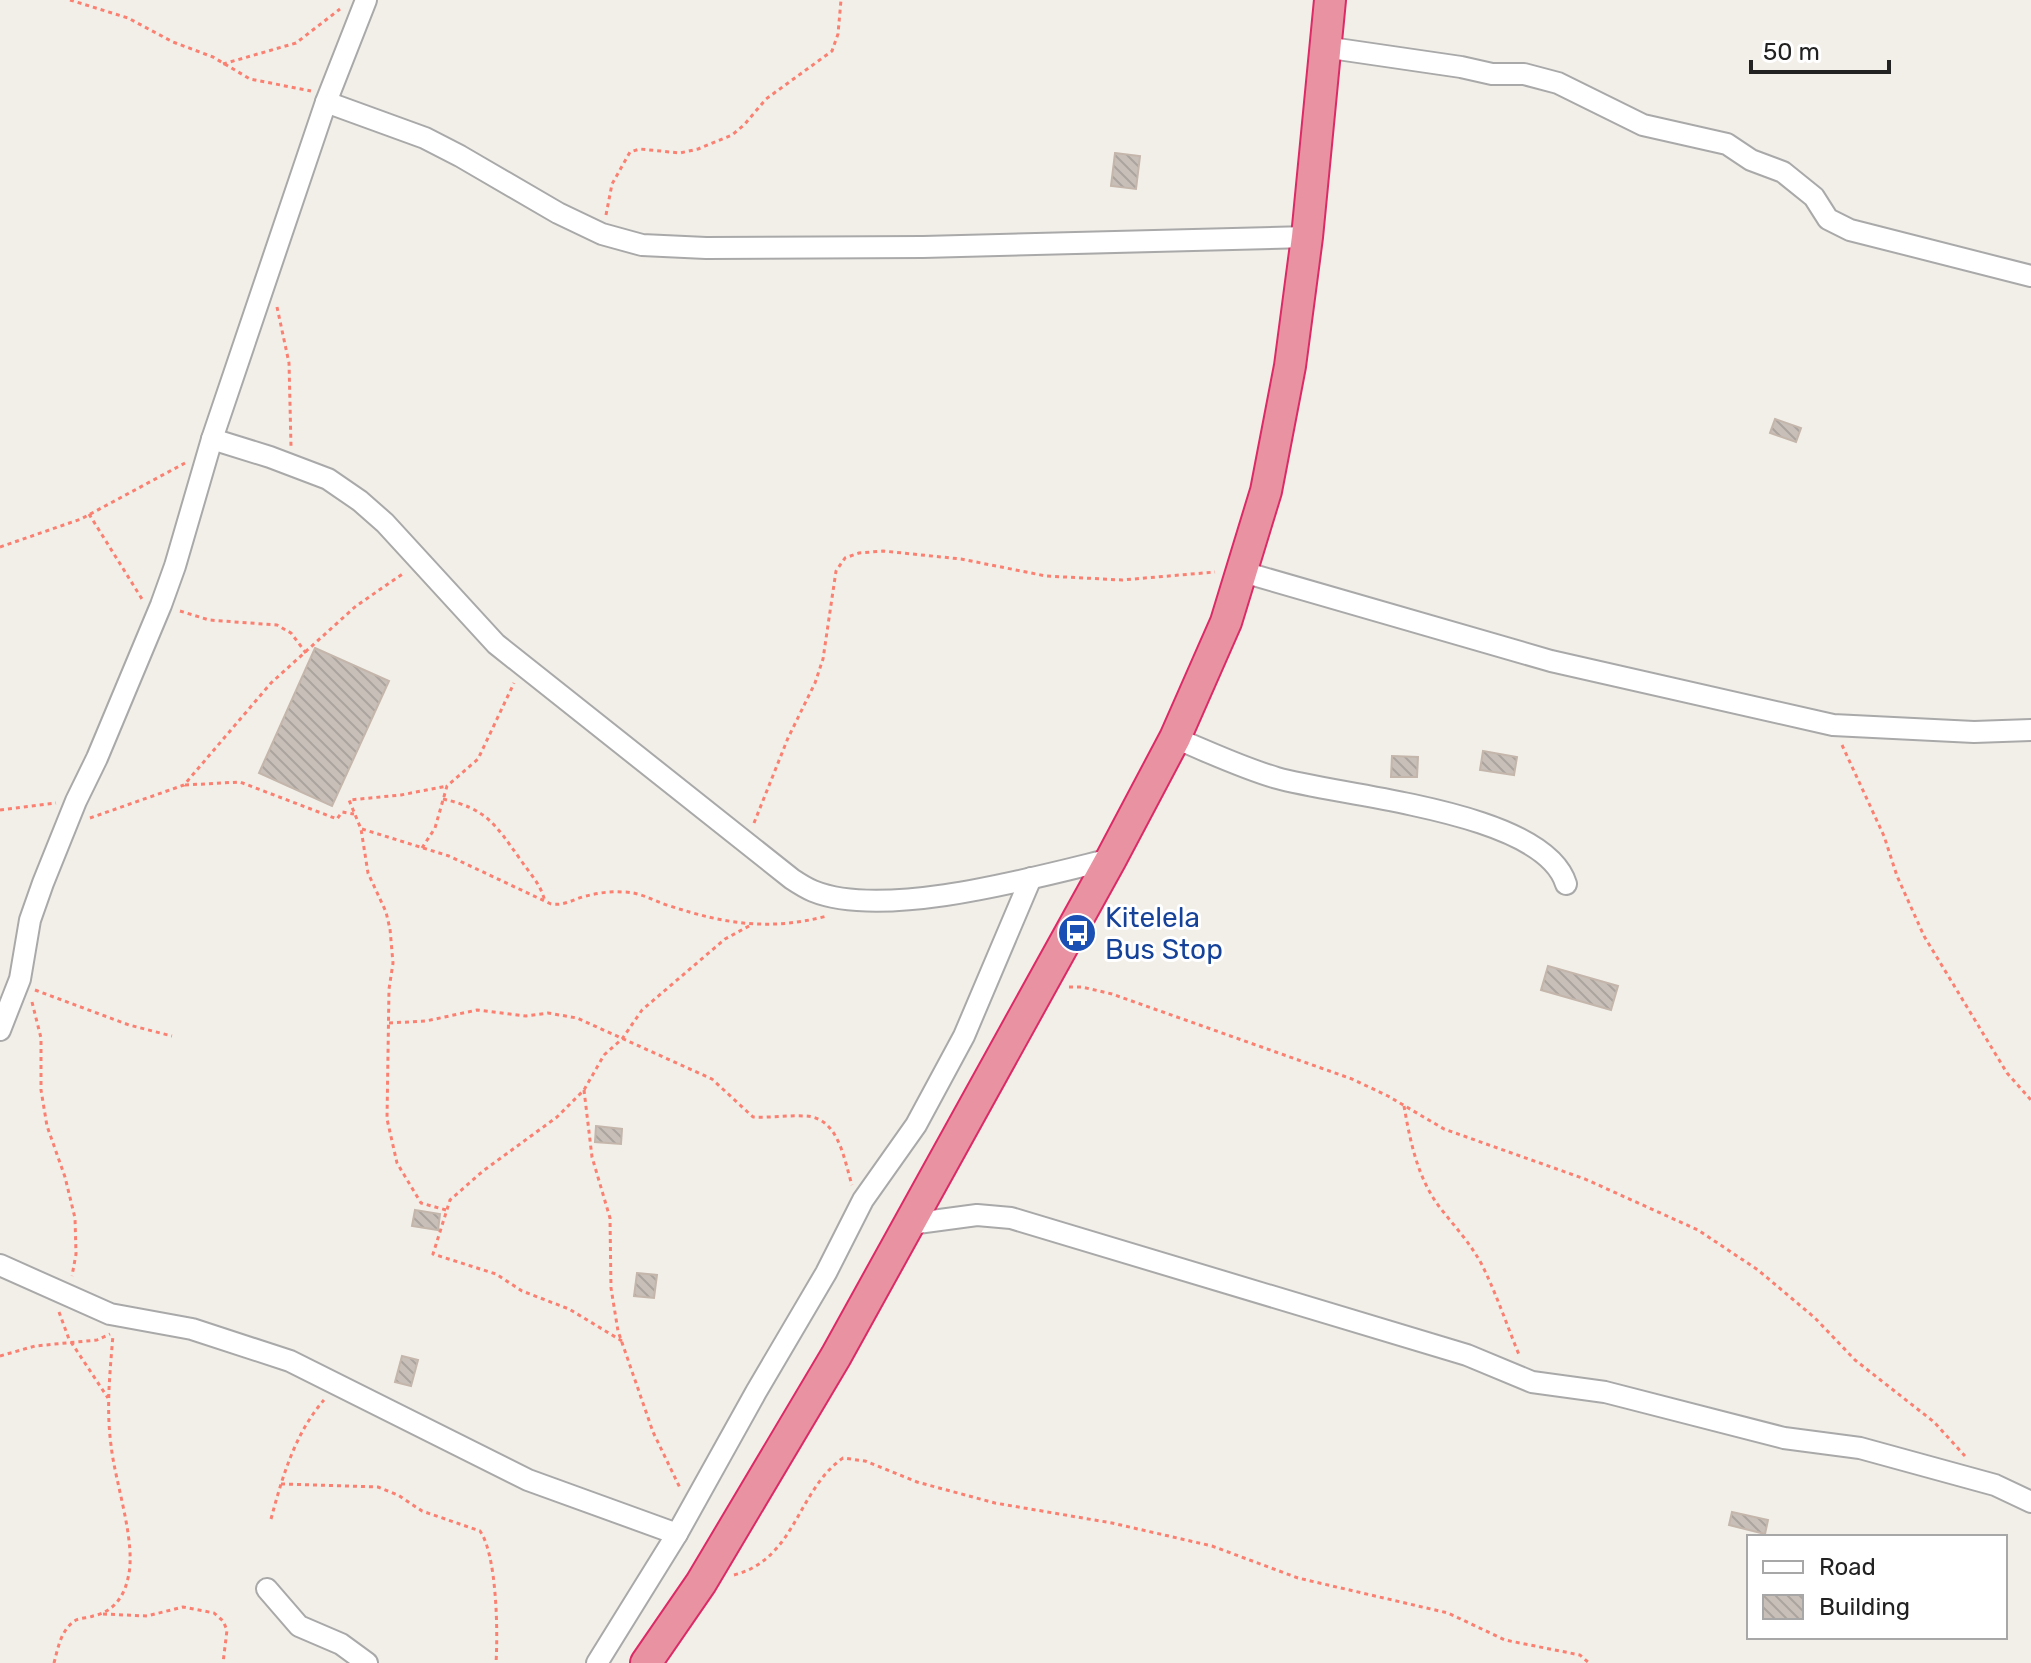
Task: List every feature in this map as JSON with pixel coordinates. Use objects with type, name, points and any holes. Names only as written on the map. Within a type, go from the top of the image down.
[{"type":"highway","points":[[646,1663],[701,1583],[836,1356],[910,1224],[1175,738],[1226,622],[1266,491],[1290,366],[1307,237],[1330,0]]},
{"type":"street","points":[[0,1030],[20,979],[30,920],[73,808],[97,758],[175,566],[210,445],[328,98],[357,1]]},
{"type":"street","points":[[1324,47],[1492,74],[1524,74],[1558,83],[1643,125],[1727,144],[1751,160],[1792,177],[1814,197],[1828,219],[1850,230],[2031,276]]},
{"type":"street","points":[[328,98],[425,138],[558,213],[602,234],[642,245],[706,248],[923,247],[1307,237]]},
{"type":"street","points":[[210,445],[300,468],[328,479],[360,501],[385,523],[496,644],[628,751],[792,879],[812,891],[841,899],[872,901],[942,895],[1111,859]]},
{"type":"street","points":[[1243,572],[1551,661],[1833,725],[1974,732],[2031,730]]},
{"type":"street","points":[[1175,738],[1278,778],[1442,812],[1510,833],[1551,860],[1563,872],[1566,884]]},
{"type":"street","points":[[597,1663],[677,1534],[826,1273],[860,1207],[916,1125],[964,1036],[1031,878]]},
{"type":"street","points":[[910,1224],[977,1215],[1011,1218],[1467,1355],[1532,1382],[1605,1392],[1784,1438],[1860,1448],[1995,1485],[2031,1502]]},
{"type":"street","points":[[0,1265],[110,1314],[192,1329],[290,1361],[528,1480],[677,1534]]},
{"type":"street","points":[[267,1589],[299,1626],[341,1644],[367,1663]]},
{"type":"path","points":[[70,0],[128,18],[250,79],[328,98]]},
{"type":"path","points":[[602,234],[612,184],[630,152],[640,149],[680,153],[732,135],[766,99],[832,51],[838,34],[841,0]]},
{"type":"path","points":[[223,64],[296,43],[357,1]]},
{"type":"path","points":[[268,273],[285,338],[289,363],[290,444],[300,468]]},
{"type":"path","points":[[0,547],[89,514],[210,445]]},
{"type":"path","points":[[89,514],[158,612],[281,627],[291,633],[306,653]]},
{"type":"path","points":[[747,842],[788,738],[815,683],[823,659],[836,571],[845,558],[883,551],[911,553],[961,559],[1046,576],[1122,580],[1243,572]]},
{"type":"path","points":[[184,785],[271,683],[362,601],[421,562]]},
{"type":"path","points":[[446,1210],[421,1203],[397,1163],[392,1148],[387,1119],[389,989],[393,963],[390,929],[386,912],[368,873],[361,829],[349,800],[387,797],[447,786],[478,759],[523,666]]},
{"type":"path","points":[[1833,725],[1884,836],[1897,876],[1924,936],[2007,1073],[2031,1100]]},
{"type":"path","points":[[0,810],[73,808],[93,818],[184,785],[240,782],[337,819],[342,812],[354,814]]},
{"type":"path","points":[[422,848],[435,828],[447,786]]},
{"type":"path","points":[[443,799],[468,805],[492,822],[536,880],[545,902]]},
{"type":"path","points":[[361,829],[488,872],[545,902],[558,905],[605,892],[635,893],[684,911],[734,923],[805,922],[828,916]]},
{"type":"path","points":[[622,1341],[569,1309],[522,1291],[496,1274],[433,1254],[446,1210],[450,1200],[483,1171],[557,1117],[584,1090],[604,1055],[622,1039],[642,1010],[725,939],[751,925]]},
{"type":"path","points":[[1041,988],[1082,987],[1112,994],[1352,1079],[1444,1129],[1585,1179],[1708,1236],[1758,1270],[1815,1318],[1855,1360],[1934,1422],[1971,1462]]},
{"type":"path","points":[[68,1295],[76,1254],[75,1218],[45,1116],[41,1038],[30,988],[129,1025],[172,1036]]},
{"type":"path","points":[[389,1023],[426,1021],[477,1010],[526,1016],[548,1013],[577,1018],[712,1079],[753,1117],[808,1115],[820,1119],[841,1147],[860,1207]]},
{"type":"path","points":[[584,1090],[592,1157],[610,1218],[611,1288],[622,1341],[653,1432],[691,1508]]},
{"type":"path","points":[[1403,1105],[1410,1143],[1427,1185],[1482,1265],[1532,1382]]},
{"type":"path","points":[[0,1356],[35,1346],[97,1340],[113,1333],[108,1398],[113,1465],[130,1553],[129,1574],[120,1598],[102,1614]]},
{"type":"path","points":[[71,1342],[108,1398]]},
{"type":"path","points":[[271,1519],[293,1452],[315,1410],[342,1385]]},
{"type":"path","points":[[701,1583],[752,1570],[771,1557],[828,1468],[843,1458],[865,1461],[917,1482],[995,1503],[1112,1523],[1212,1546],[1298,1578],[1448,1613],[1505,1640],[1580,1655],[1589,1663]]},
{"type":"path","points":[[281,1484],[378,1487],[398,1495],[422,1511],[480,1531],[489,1549],[493,1576],[496,1663]]},
{"type":"path","points":[[54,1663],[62,1635],[76,1620],[102,1614],[147,1616],[183,1607],[214,1613],[223,1621],[227,1630],[223,1663]]},
{"type":"building","points":[[1115,153],[1140,156],[1136,189],[1111,186]]},
{"type":"building","points":[[1775,419],[1801,428],[1796,442],[1770,433]]},
{"type":"building","points":[[315,648],[389,681],[332,806],[259,773]]},
{"type":"building","points":[[1483,751],[1517,757],[1514,775],[1480,770]]},
{"type":"building","points":[[1392,756],[1418,757],[1417,777],[1391,777]]},
{"type":"building","points":[[1548,966],[1618,986],[1611,1010],[1541,990]]},
{"type":"building","points":[[596,1126],[622,1129],[621,1144],[595,1142]]},
{"type":"building","points":[[415,1210],[440,1214],[438,1230],[412,1226]]},
{"type":"building","points":[[637,1273],[657,1275],[654,1298],[634,1296]]},
{"type":"building","points":[[402,1356],[418,1360],[411,1386],[395,1382]]},
{"type":"building","points":[[1732,1512],[1768,1520],[1765,1534],[1729,1525]]},
{"type":"place","name":"Kitelela Bus Stop","points":[[1077,933]]}]
